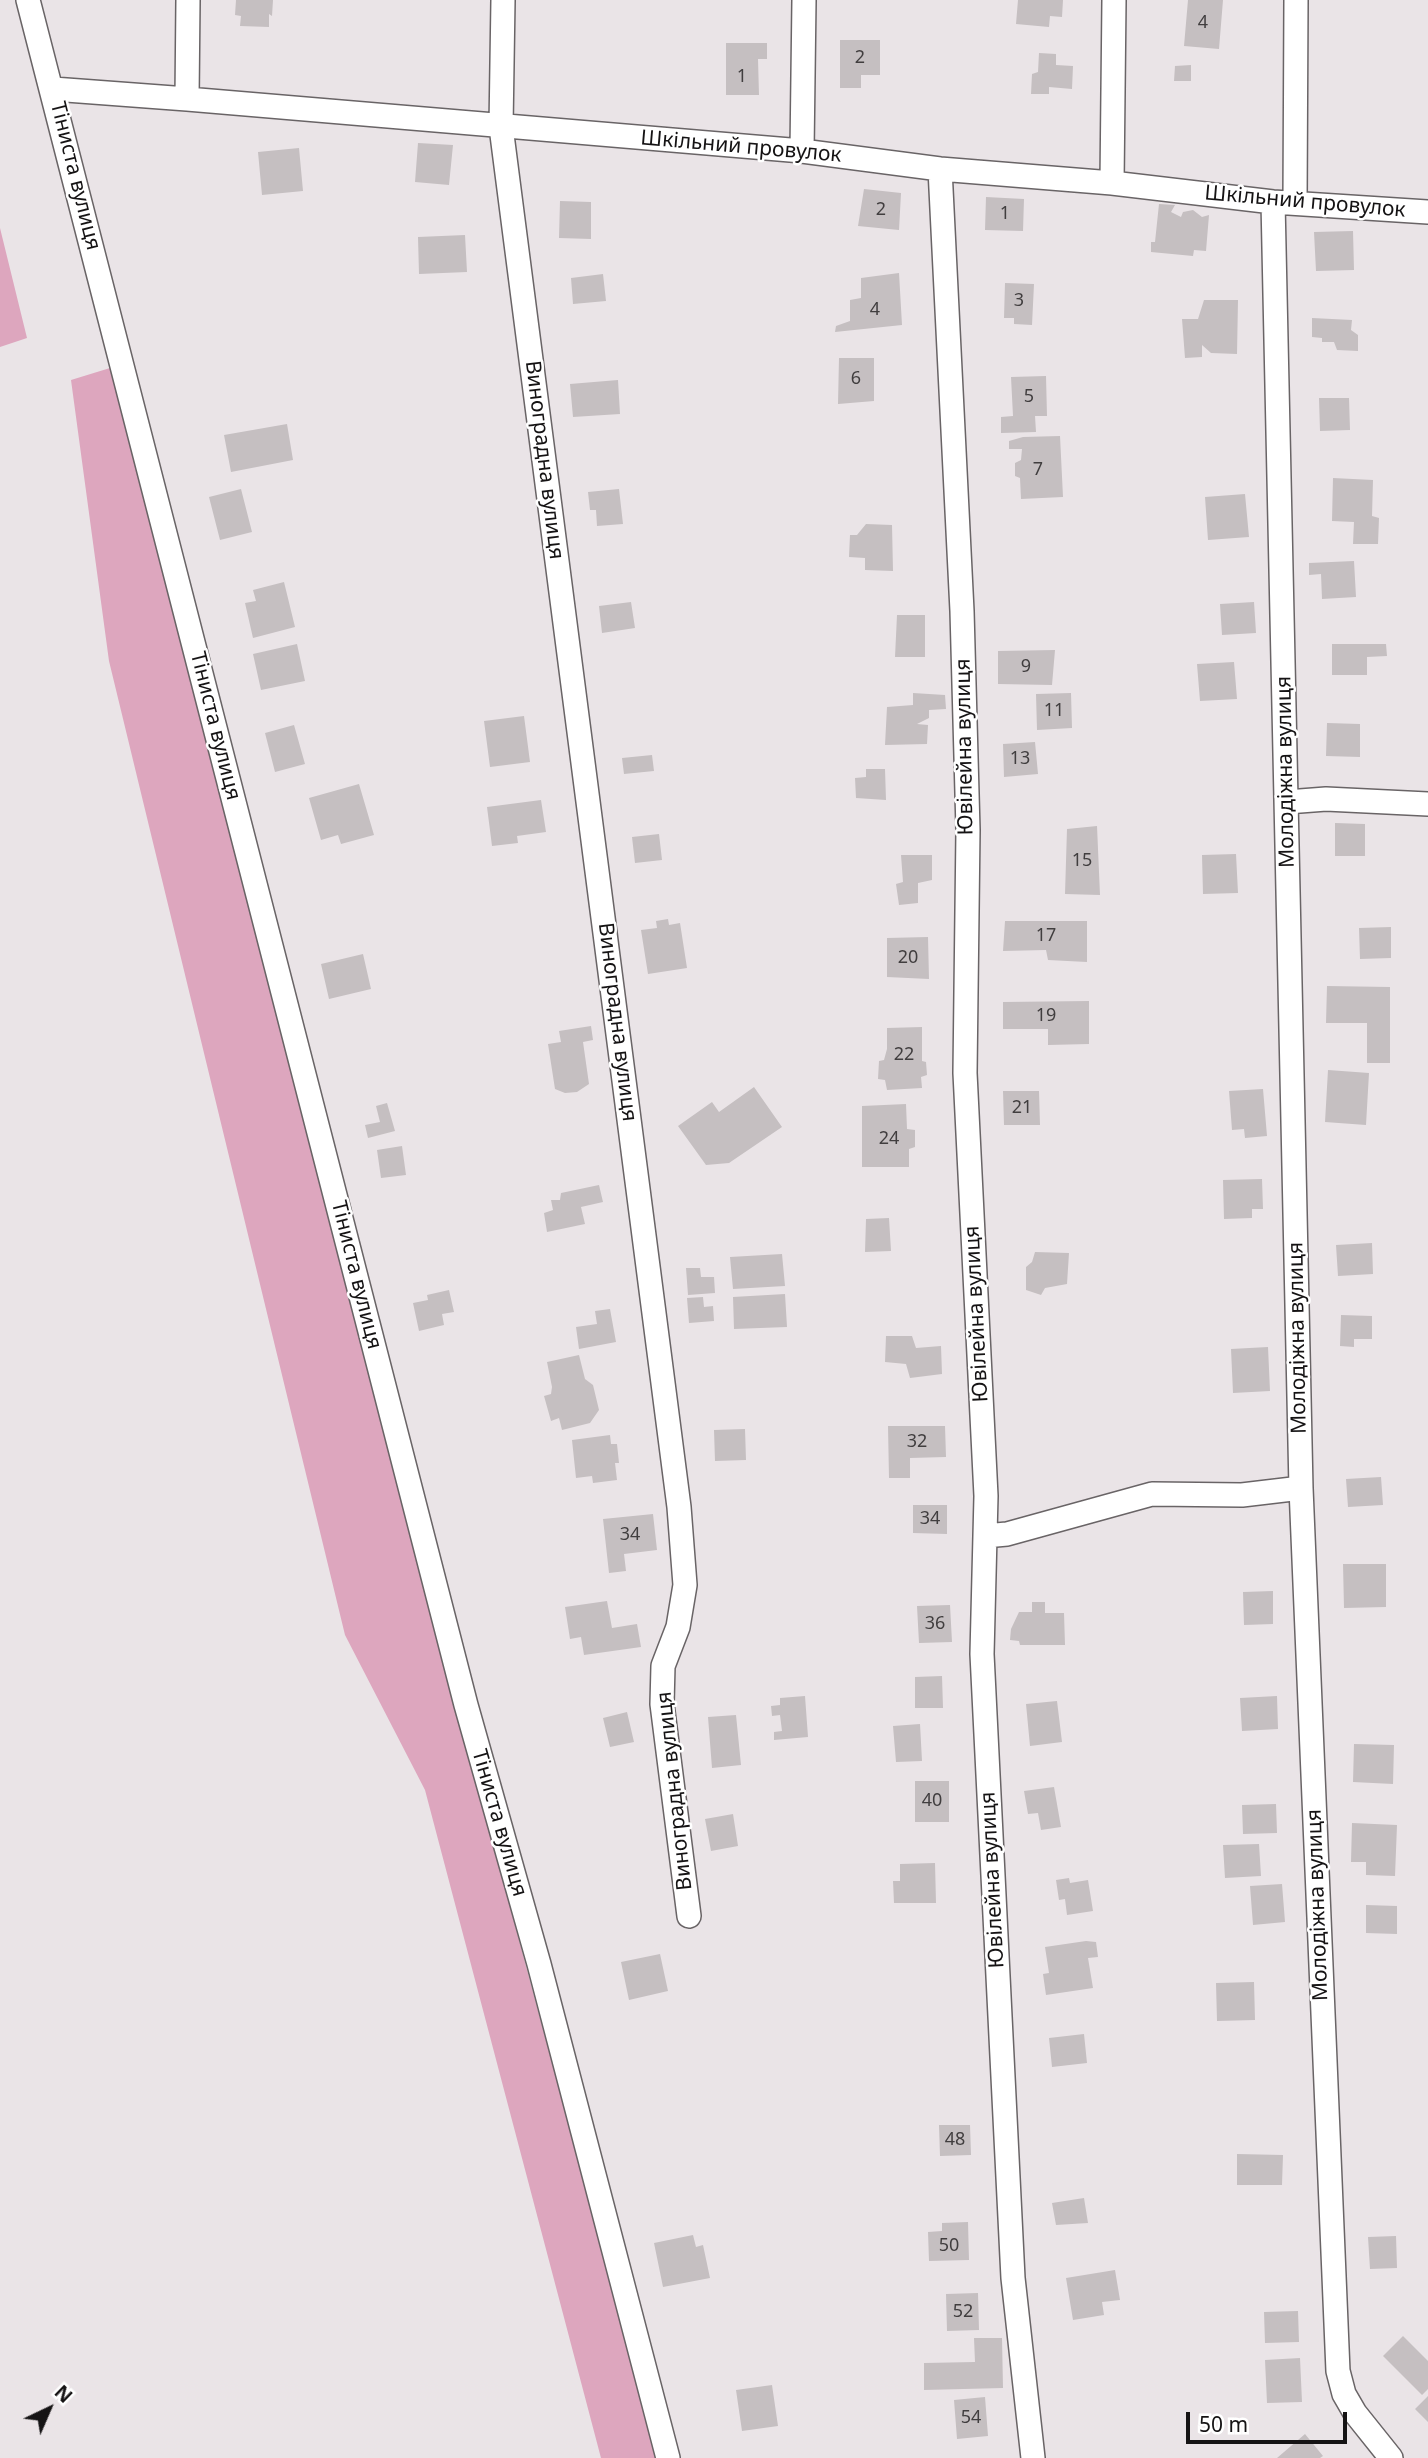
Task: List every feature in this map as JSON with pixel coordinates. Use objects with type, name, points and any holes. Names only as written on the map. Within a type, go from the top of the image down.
[{"type":"street","name":"Тіниста вулиця","points":[[28,0],[466,1705],[539,1964],[668,2458]]},
{"type":"street","points":[[187,99],[188,0]]},
{"type":"street","name":"Виноградна вулиця","points":[[503,0],[501,127],[679,1507],[685,1585],[678,1627],[663,1666],[662,1704],[689,1916]]},
{"type":"street","points":[[802,151],[804,0]]},
{"type":"street","points":[[1112,183],[1114,0]]},
{"type":"street","name":"Молодіжна вулиця","points":[[1296,0],[1284,203],[1287,803],[1301,1488],[1338,2371],[1344,2394],[1355,2413],[1391,2458]]},
{"type":"street","name":"Шкільний провулок","points":[[53,89],[802,151],[940,169],[1112,183],[1284,203],[1428,212]]},
{"type":"street","name":"Ювілейна вулиця","points":[[940,169],[962,625],[968,830],[965,1073],[986,1496],[982,1654],[1013,2278],[1033,2458]]},
{"type":"street","points":[[1287,803],[1326,799],[1428,804]]},
{"type":"street","points":[[985,1536],[1007,1535],[1152,1493],[1242,1495],[1301,1488]]},
{"type":"shaded area","points":[[0,228],[27,338],[0,347]]},
{"type":"shaded area","points":[[110,368],[457,1709],[658,2458],[601,2458],[425,1790],[345,1635],[109,661],[71,380]]},
{"type":"building","points":[[236,0],[273,0],[269,27],[240,26],[241,16],[235,15]]},
{"type":"building","points":[[1018,0],[1063,0],[1062,17],[1050,16],[1049,27],[1016,24]]},
{"type":"building","points":[[1188,0],[1223,0],[1219,49],[1184,46]]},
{"type":"building","points":[[840,40],[880,40],[880,75],[861,75],[861,88],[840,88]]},
{"type":"building","points":[[726,43],[767,43],[767,59],[758,59],[759,95],[726,95]]},
{"type":"building","points":[[1039,53],[1056,54],[1056,65],[1073,66],[1072,89],[1049,87],[1049,94],[1031,94],[1032,74],[1038,72]]},
{"type":"building","points":[[1191,65],[1191,81],[1174,81],[1175,66]]},
{"type":"building","points":[[418,143],[453,145],[449,185],[415,182]]},
{"type":"building","points":[[299,148],[303,191],[262,195],[258,152]]},
{"type":"building","points":[[864,189],[901,193],[899,230],[858,226]]},
{"type":"building","points":[[986,197],[1024,199],[1023,231],[985,230]]},
{"type":"building","points":[[560,201],[591,202],[591,239],[559,238]]},
{"type":"building","points":[[1159,204],[1175,205],[1171,212],[1181,217],[1183,212],[1193,210],[1202,217],[1209,215],[1206,251],[1194,250],[1193,256],[1151,252],[1151,242],[1155,242]]},
{"type":"building","points":[[1353,231],[1354,270],[1316,271],[1314,232]]},
{"type":"building","points":[[465,235],[467,272],[419,274],[418,237]]},
{"type":"building","points":[[899,273],[902,325],[835,332],[836,326],[850,321],[850,300],[861,298],[861,278]]},
{"type":"building","points":[[603,274],[606,301],[573,304],[571,278]]},
{"type":"building","points":[[1005,283],[1034,284],[1032,325],[1014,324],[1014,318],[1004,318]]},
{"type":"building","points":[[1204,300],[1238,300],[1237,354],[1211,353],[1202,345],[1202,357],[1185,358],[1182,319],[1198,319]]},
{"type":"building","points":[[1312,318],[1352,320],[1351,330],[1358,335],[1358,351],[1337,350],[1334,342],[1322,342],[1322,338],[1312,337]]},
{"type":"building","points":[[839,358],[874,358],[874,401],[838,404]]},
{"type":"building","points":[[1046,376],[1047,416],[1035,416],[1036,432],[1001,433],[1001,417],[1013,416],[1011,377]]},
{"type":"building","points":[[618,380],[620,414],[573,417],[570,384]]},
{"type":"building","points":[[1319,398],[1349,398],[1350,430],[1320,431]]},
{"type":"building","points":[[287,424],[293,460],[231,472],[224,435]]},
{"type":"building","points":[[1060,436],[1063,497],[1021,499],[1020,478],[1015,476],[1015,463],[1021,460],[1022,449],[1009,449],[1009,441],[1023,437]]},
{"type":"building","points":[[1333,478],[1373,480],[1372,516],[1379,518],[1378,544],[1353,544],[1354,522],[1332,521]]},
{"type":"building","points":[[241,489],[252,532],[220,540],[209,497]]},
{"type":"building","points":[[619,489],[623,524],[597,526],[596,510],[590,510],[588,492]]},
{"type":"building","points":[[1245,494],[1249,537],[1208,540],[1205,497]]},
{"type":"building","points":[[866,524],[892,525],[893,571],[865,570],[865,558],[849,557],[850,535],[857,535]]},
{"type":"building","points":[[1354,561],[1356,597],[1322,599],[1321,574],[1309,575],[1309,563]]},
{"type":"building","points":[[284,582],[295,627],[253,638],[245,603],[256,601],[253,590]]},
{"type":"building","points":[[631,602],[635,628],[602,633],[599,606]]},
{"type":"building","points":[[1254,602],[1256,633],[1222,635],[1220,604]]},
{"type":"building","points":[[897,615],[925,615],[925,657],[895,657]]},
{"type":"building","points":[[297,644],[305,681],[261,690],[253,654]]},
{"type":"building","points":[[1332,644],[1386,644],[1387,656],[1367,657],[1367,675],[1332,675]]},
{"type":"building","points":[[1055,650],[1052,685],[998,684],[998,651]]},
{"type":"building","points":[[1234,662],[1237,699],[1200,701],[1197,664]]},
{"type":"building","points":[[913,693],[945,695],[946,709],[929,710],[929,718],[917,724],[928,725],[927,744],[885,745],[887,707],[913,705]]},
{"type":"building","points":[[1071,693],[1072,728],[1037,730],[1036,694]]},
{"type":"building","points":[[524,716],[530,762],[490,767],[484,721]]},
{"type":"building","points":[[1327,723],[1360,724],[1360,757],[1326,756]]},
{"type":"building","points":[[294,725],[305,764],[275,772],[265,733]]},
{"type":"building","points":[[1035,742],[1038,774],[1004,777],[1003,744]]},
{"type":"building","points":[[652,755],[654,771],[624,774],[622,758]]},
{"type":"building","points":[[866,769],[885,769],[886,800],[856,798],[855,778],[866,777]]},
{"type":"building","points":[[359,784],[374,835],[341,844],[338,835],[321,840],[309,798]]},
{"type":"building","points":[[541,800],[546,832],[517,836],[518,843],[492,846],[487,807]]},
{"type":"building","points":[[1335,823],[1365,824],[1365,856],[1335,856]]},
{"type":"building","points":[[1097,826],[1100,895],[1065,894],[1067,829]]},
{"type":"building","points":[[659,834],[662,860],[635,863],[632,837]]},
{"type":"building","points":[[1236,854],[1238,893],[1203,894],[1202,855]]},
{"type":"building","points":[[901,855],[932,855],[932,880],[918,883],[918,903],[899,905],[896,884],[903,882]]},
{"type":"building","points":[[668,919],[669,925],[680,923],[687,968],[648,974],[641,930],[657,928],[656,921]]},
{"type":"building","points":[[1005,921],[1087,921],[1087,962],[1048,960],[1046,950],[1003,951]]},
{"type":"building","points":[[1391,927],[1391,958],[1360,959],[1359,928]]},
{"type":"building","points":[[928,937],[929,979],[887,977],[887,938]]},
{"type":"building","points":[[363,954],[371,989],[329,999],[321,964]]},
{"type":"building","points":[[1327,986],[1390,987],[1390,1063],[1367,1063],[1367,1023],[1326,1023]]},
{"type":"building","points":[[1089,1001],[1089,1044],[1048,1045],[1048,1029],[1003,1029],[1003,1002]]},
{"type":"building","points":[[591,1026],[593,1040],[583,1042],[589,1084],[577,1092],[565,1093],[555,1089],[548,1044],[561,1042],[559,1031]]},
{"type":"building","points":[[922,1027],[922,1061],[926,1062],[927,1075],[921,1077],[922,1088],[887,1090],[885,1080],[878,1079],[879,1061],[884,1060],[887,1049],[887,1028]]},
{"type":"building","points":[[1328,1070],[1369,1073],[1366,1125],[1325,1122]]},
{"type":"building","points":[[754,1087],[782,1127],[729,1163],[706,1165],[678,1126],[712,1102],[719,1112]]},
{"type":"building","points":[[1263,1089],[1267,1136],[1245,1138],[1244,1129],[1232,1130],[1229,1091]]},
{"type":"building","points":[[1003,1091],[1039,1091],[1040,1125],[1004,1125]]},
{"type":"building","points":[[387,1103],[395,1131],[368,1138],[365,1125],[380,1122],[376,1106]]},
{"type":"building","points":[[906,1104],[907,1129],[915,1130],[915,1147],[909,1149],[909,1167],[862,1167],[862,1106]]},
{"type":"building","points":[[402,1146],[406,1175],[381,1178],[377,1150]]},
{"type":"building","points":[[1262,1179],[1263,1209],[1252,1209],[1252,1218],[1224,1219],[1223,1180]]},
{"type":"building","points":[[599,1185],[603,1202],[581,1207],[585,1224],[547,1232],[544,1213],[553,1210],[551,1200],[560,1200],[561,1193]]},
{"type":"building","points":[[889,1218],[891,1251],[865,1252],[866,1219]]},
{"type":"building","points":[[1372,1243],[1373,1274],[1338,1276],[1336,1245]]},
{"type":"building","points":[[1035,1252],[1069,1253],[1067,1284],[1045,1288],[1041,1295],[1026,1290],[1026,1267],[1032,1262]]},
{"type":"building","points":[[782,1254],[785,1286],[733,1289],[730,1257]]},
{"type":"building","points":[[686,1268],[700,1268],[701,1277],[714,1277],[715,1293],[688,1295]]},
{"type":"building","points":[[449,1290],[454,1312],[442,1314],[444,1325],[419,1331],[413,1303],[428,1300],[427,1295]]},
{"type":"building","points":[[785,1294],[787,1327],[734,1329],[733,1297]]},
{"type":"building","points":[[703,1297],[704,1307],[713,1306],[714,1321],[689,1323],[687,1298]]},
{"type":"building","points":[[610,1309],[616,1342],[579,1349],[576,1327],[597,1324],[595,1311]]},
{"type":"building","points":[[1341,1315],[1372,1316],[1372,1339],[1354,1339],[1354,1347],[1340,1346]]},
{"type":"building","points":[[886,1336],[912,1336],[916,1348],[941,1346],[942,1374],[910,1378],[906,1364],[885,1362]]},
{"type":"building","points":[[1268,1347],[1270,1391],[1233,1393],[1231,1349]]},
{"type":"building","points":[[579,1355],[585,1379],[593,1385],[599,1410],[590,1423],[562,1430],[559,1418],[551,1421],[544,1396],[551,1394],[552,1387],[547,1362]]},
{"type":"building","points":[[888,1426],[945,1426],[946,1457],[910,1458],[910,1478],[889,1478]]},
{"type":"building","points":[[745,1429],[746,1460],[715,1461],[714,1430]]},
{"type":"building","points":[[610,1435],[611,1444],[617,1444],[617,1480],[593,1483],[592,1476],[576,1478],[572,1440]]},
{"type":"building","points":[[1381,1477],[1383,1505],[1348,1507],[1346,1479]]},
{"type":"building","points":[[913,1505],[947,1505],[947,1534],[913,1533]]},
{"type":"building","points":[[653,1514],[657,1550],[624,1554],[626,1571],[609,1573],[603,1519]]},
{"type":"building","points":[[1343,1564],[1386,1564],[1386,1607],[1344,1608]]},
{"type":"building","points":[[1273,1591],[1273,1624],[1244,1625],[1243,1592]]},
{"type":"building","points":[[607,1601],[612,1628],[637,1624],[641,1647],[584,1655],[581,1637],[570,1639],[565,1607]]},
{"type":"building","points":[[1032,1602],[1045,1602],[1045,1613],[1064,1613],[1065,1645],[1020,1645],[1019,1641],[1010,1640],[1011,1629],[1019,1612],[1032,1612]]},
{"type":"building","points":[[950,1605],[952,1642],[919,1643],[917,1606]]},
{"type":"building","points":[[942,1676],[943,1708],[915,1708],[915,1677]]},
{"type":"building","points":[[805,1696],[808,1737],[774,1740],[774,1732],[782,1731],[780,1715],[772,1716],[771,1706],[780,1705],[780,1698]]},
{"type":"building","points":[[1277,1696],[1278,1729],[1242,1731],[1240,1698]]},
{"type":"building","points":[[1057,1701],[1062,1742],[1030,1746],[1026,1704]]},
{"type":"building","points":[[627,1712],[634,1742],[610,1747],[603,1718]]},
{"type":"building","points":[[736,1715],[741,1765],[712,1768],[708,1717]]},
{"type":"building","points":[[920,1724],[922,1761],[896,1762],[893,1726]]},
{"type":"building","points":[[1354,1744],[1394,1745],[1393,1784],[1353,1782]]},
{"type":"building","points":[[915,1781],[949,1781],[949,1822],[915,1822]]},
{"type":"building","points":[[1054,1787],[1061,1827],[1041,1830],[1038,1813],[1028,1814],[1024,1791]]},
{"type":"building","points":[[1276,1804],[1277,1833],[1243,1834],[1242,1805]]},
{"type":"building","points":[[733,1814],[738,1846],[711,1851],[705,1819]]},
{"type":"building","points":[[1352,1823],[1397,1825],[1395,1876],[1366,1875],[1366,1862],[1351,1862]]},
{"type":"building","points":[[1259,1844],[1261,1876],[1225,1878],[1223,1845]]},
{"type":"building","points":[[935,1863],[936,1903],[894,1903],[893,1881],[900,1881],[900,1864]]},
{"type":"building","points":[[1069,1878],[1070,1883],[1088,1880],[1093,1911],[1067,1915],[1065,1899],[1059,1900],[1056,1880]]},
{"type":"building","points":[[1282,1884],[1285,1922],[1253,1925],[1250,1886]]},
{"type":"building","points":[[1366,1905],[1397,1906],[1397,1934],[1366,1933]]},
{"type":"building","points":[[1096,1942],[1098,1957],[1088,1958],[1093,1988],[1046,1995],[1043,1974],[1049,1973],[1045,1947]]},
{"type":"building","points":[[660,1954],[668,1991],[629,2000],[621,1962]]},
{"type":"building","points":[[1254,1982],[1255,2020],[1217,2021],[1216,1983]]},
{"type":"building","points":[[1084,2034],[1087,2063],[1052,2067],[1049,2038]]},
{"type":"building","points":[[939,2125],[970,2125],[971,2155],[940,2156]]},
{"type":"building","points":[[1237,2154],[1283,2155],[1282,2185],[1237,2185]]},
{"type":"building","points":[[1084,2198],[1088,2223],[1056,2225],[1052,2203]]},
{"type":"building","points":[[968,2222],[969,2260],[929,2261],[928,2232],[942,2231],[942,2223]]},
{"type":"building","points":[[693,2235],[696,2247],[703,2245],[710,2278],[663,2287],[654,2243]]},
{"type":"building","points":[[1396,2236],[1397,2268],[1370,2269],[1368,2237]]},
{"type":"building","points":[[1115,2270],[1120,2300],[1102,2302],[1104,2315],[1073,2320],[1066,2278]]},
{"type":"building","points":[[978,2293],[979,2330],[947,2331],[946,2294]]},
{"type":"building","points":[[1298,2311],[1299,2342],[1265,2343],[1264,2312]]},
{"type":"building","points":[[1403,2336],[1428,2361],[1428,2389],[1422,2395],[1383,2356]]},
{"type":"building","points":[[974,2338],[1002,2338],[1003,2388],[924,2390],[924,2363],[975,2362]]},
{"type":"building","points":[[1300,2358],[1302,2402],[1267,2403],[1265,2360]]},
{"type":"building","points":[[772,2385],[778,2426],[742,2431],[736,2390]]},
{"type":"building","points":[[1428,2396],[1428,2422],[1415,2409]]},
{"type":"building","points":[[985,2397],[988,2436],[957,2439],[954,2400]]},
{"type":"building","points":[[1305,2434],[1323,2456],[1277,2458]]}]
